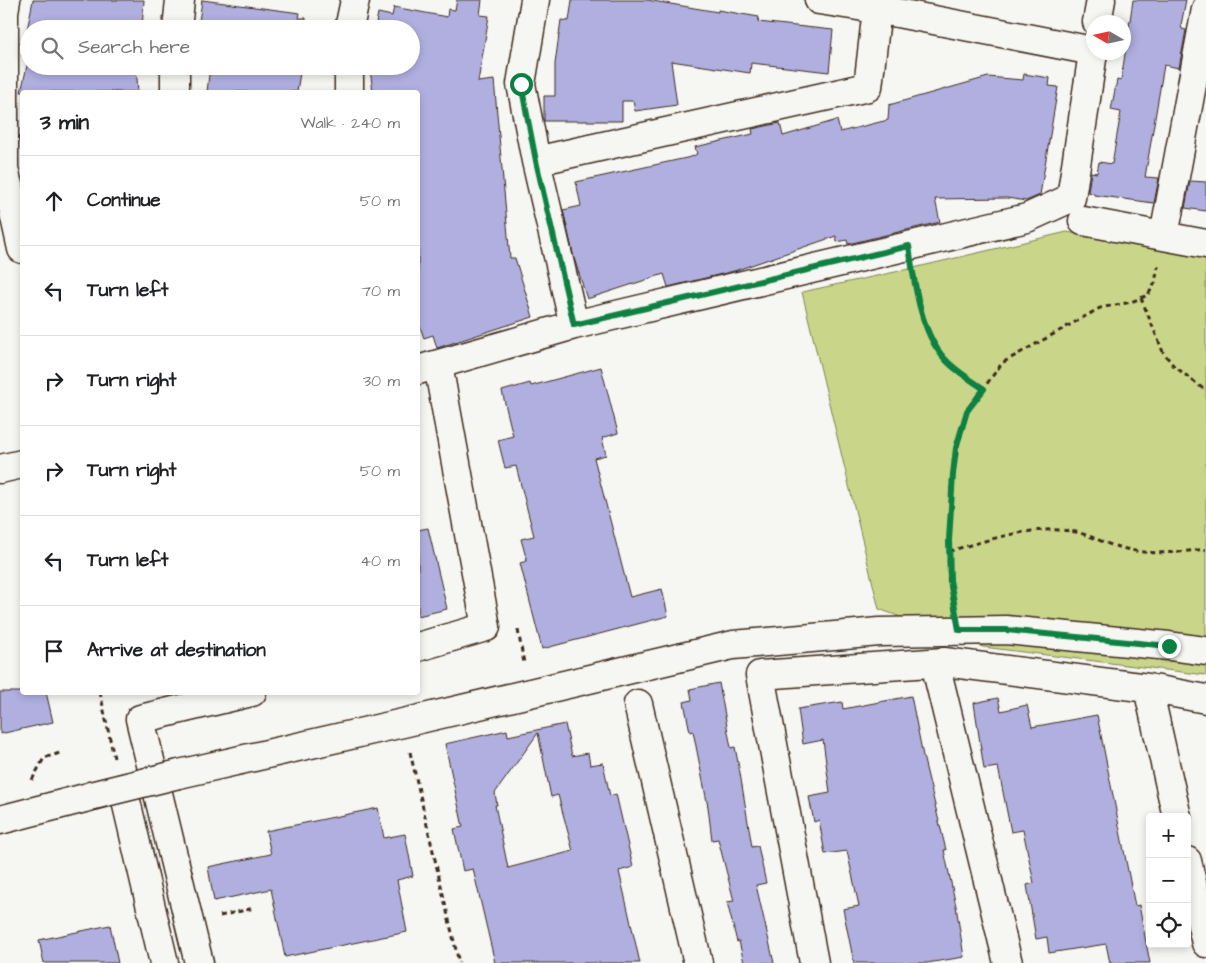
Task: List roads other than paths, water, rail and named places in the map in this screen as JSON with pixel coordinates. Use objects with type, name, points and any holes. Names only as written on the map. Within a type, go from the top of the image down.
[{"type":"street","points":[[6,0],[4,12],[4,168],[20,240]]},
{"type":"street","points":[[178,20],[180,0]]},
{"type":"street","points":[[351,20],[355,0]]},
{"type":"street","points":[[535,0],[521,84],[536,161],[574,325]]},
{"type":"street","points":[[819,0],[1086,48]]},
{"type":"street","points":[[1098,15],[1101,0]]},
{"type":"street","points":[[536,161],[868,87],[877,9]]},
{"type":"street","points":[[1164,236],[1206,9]]},
{"type":"street","points":[[420,646],[486,627],[428,367],[574,325],[1027,218],[1070,198],[1091,60]]},
{"type":"street","points":[[175,75],[175,90]]},
{"type":"street","points":[[349,75],[349,90]]},
{"type":"street","points":[[1083,221],[1206,244]]},
{"type":"street","points":[[0,469],[20,464]]},
{"type":"street","points":[[0,820],[90,796],[118,780],[180,774],[733,645],[879,632],[1006,630],[1169,646],[1206,652]]},
{"type":"street","points":[[814,963],[760,675],[944,662],[1148,688],[1206,699]]},
{"type":"street","points":[[935,663],[1008,963]]},
{"type":"street","points":[[1148,688],[1176,813]]},
{"type":"street","points":[[199,963],[140,719],[240,695]]},
{"type":"street","points":[[638,704],[698,963]]},
{"type":"street","points":[[118,780],[164,963]]},
{"type":"street","points":[[1191,878],[1206,942]]}]
